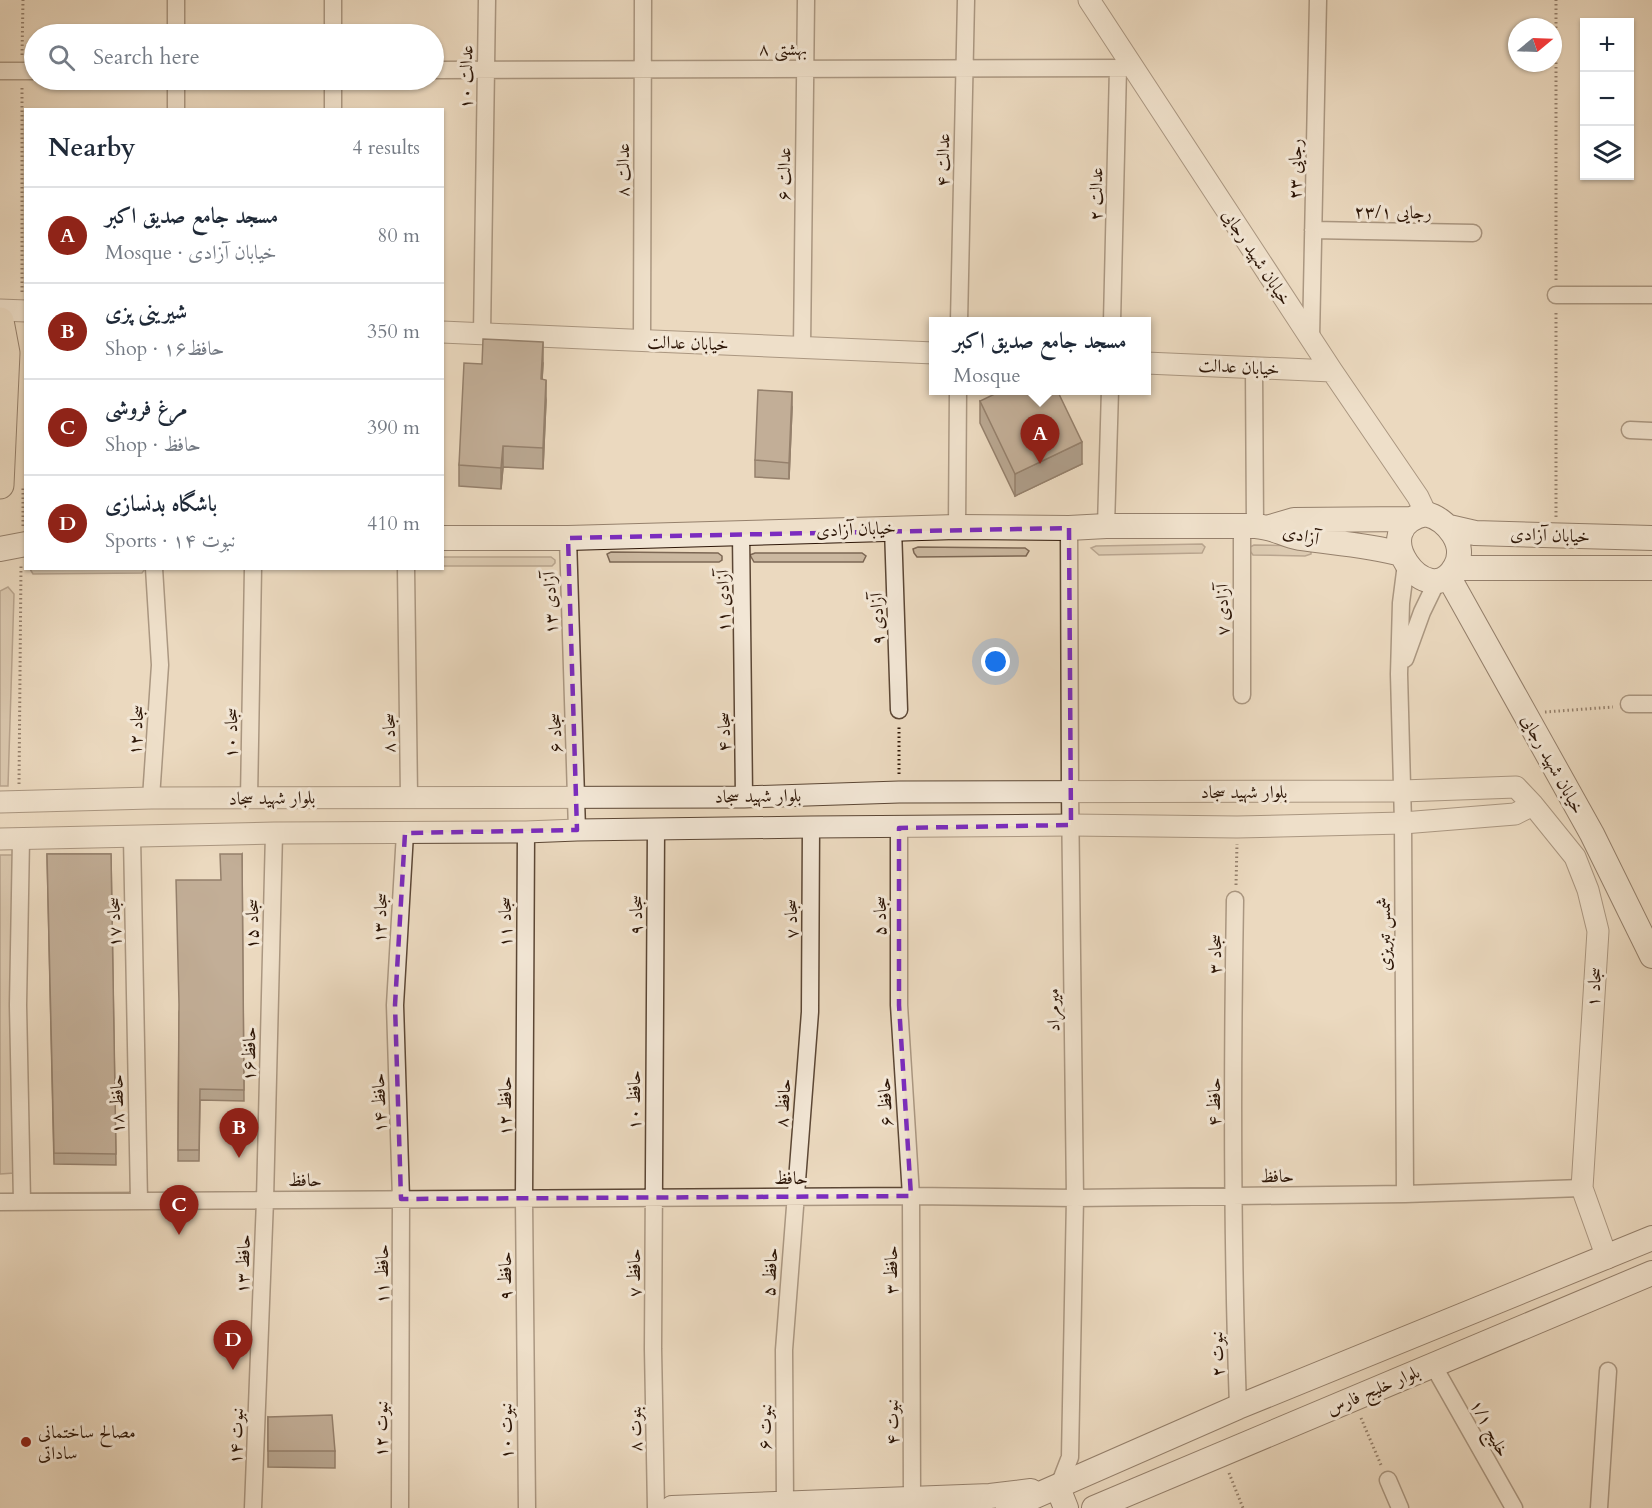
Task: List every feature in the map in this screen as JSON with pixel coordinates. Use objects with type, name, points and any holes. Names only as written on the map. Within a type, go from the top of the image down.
[{"type":"main road","points":[[0,321],[6,354],[0,485]]},
{"type":"main road","points":[[1436,516],[1449,527],[1454,534],[1458,552],[1447,575],[1418,576],[1404,559],[1399,545],[1404,525],[1418,517],[1436,516]]},
{"type":"main road","name":"آزادی","points":[[1255,526],[1294,520],[1418,517]]},
{"type":"main road","name":"خیابان آزادی","points":[[444,538],[957,527],[1255,526]]},
{"type":"main road","name":"آزادی","points":[[1255,526],[1296,537],[1372,547],[1404,559]]},
{"type":"main road","name":"خیابان آزادی","points":[[1449,527],[1475,533],[1652,538]]},
{"type":"main road","points":[[0,534],[24,544]]},
{"type":"main road","points":[[0,549],[24,544]]},
{"type":"main road","name":"خیابان آزادی","points":[[1447,575],[1652,568]]},
{"type":"main road","name":"خیابان شهید رجایی","points":[[1447,575],[1592,834],[1652,956]]},
{"type":"main road","points":[[1008,1508],[1062,1498],[1238,1407],[1652,1238]]},
{"type":"main road","name":"بلوار خلیج فارس","points":[[1094,1508],[1652,1273]]},
{"type":"main road","points":[[672,1508],[990,1496],[1062,1498]]},
{"type":"street","points":[[176,0],[176,24]]},
{"type":"street","points":[[333,0],[333,24]]},
{"type":"street","name":"عدالت ۱۰","points":[[483,334],[487,0]]},
{"type":"street","name":"عدالت ۸","points":[[642,341],[643,0]]},
{"type":"street","name":"عدالت ۶","points":[[802,348],[806,0]]},
{"type":"street","name":"عدالت ۴","points":[[959,317],[966,0]]},
{"type":"street","name":"خیابان شهید رجایی","points":[[1089,0],[1125,68],[1418,497],[1418,517]]},
{"type":"street","name":"رجایی ۲۳","points":[[1311,338],[1318,0]]},
{"type":"street","name":"بهشتی ۸","points":[[444,70],[1125,68]]},
{"type":"street","name":"عدالت ۲","points":[[1112,317],[1125,68]]},
{"type":"street","points":[[0,71],[24,71]]},
{"type":"street","points":[[176,90],[176,108]]},
{"type":"street","points":[[333,90],[333,108]]},
{"type":"street","name":"رجایی ۲۳/۱","points":[[1313,230],[1473,233]]},
{"type":"street","points":[[1556,295],[1652,295]]},
{"type":"street","points":[[0,310],[24,311]]},
{"type":"street","name":"خیابان عدالت","points":[[444,332],[929,354]]},
{"type":"street","name":"خیابان عدالت","points":[[1151,363],[1332,371]]},
{"type":"street","name":"آزادی ۷","points":[[1242,695],[1255,526],[1254,369]]},
{"type":"street","points":[[957,527],[958,395]]},
{"type":"street","points":[[1106,526],[1110,395]]},
{"type":"street","points":[[1630,430],[1652,431]]},
{"type":"street","name":"آزادی ۹","points":[[893,528],[899,710]]},
{"type":"street","name":"میرمراد","points":[[1062,1498],[1070,1456],[1075,1198],[1069,528]]},
{"type":"street","name":"آزادی ۱۱","points":[[741,533],[743,668]]},
{"type":"street","name":"آزادی ۱۳","points":[[568,537],[572,667]]},
{"type":"street","name":"شمس تبریزی","points":[[1404,559],[1399,674],[1403,823],[1405,1194]]},
{"type":"street","name":"سجاد ۱۲","points":[[151,798],[160,665],[154,570]]},
{"type":"street","name":"سجاد ۱۰","points":[[249,799],[252,570]]},
{"type":"street","name":"سجاد ۸","points":[[406,570],[409,796]]},
{"type":"street","points":[[1399,674],[1422,612],[1447,575]]},
{"type":"street","name":"سجاد ۶","points":[[572,667],[578,830]]},
{"type":"street","name":"سجاد ۴","points":[[743,668],[744,797]]},
{"type":"street","points":[[1629,704],[1652,704]]},
{"type":"street","name":"بلوار شهید سجاد","points":[[0,802],[409,796],[744,797],[899,792],[1402,791],[1516,787]]},
{"type":"street","name":"سجاد ۱","points":[[1516,787],[1524,809],[1575,857],[1588,890],[1598,930],[1582,1188]]},
{"type":"street","name":"بلوار شهید سجاد","points":[[0,839],[274,833],[526,832],[656,828],[1071,825],[1238,827],[1403,823],[1524,809]]},
{"type":"street","name":"سجاد ۷","points":[[810,1012],[811,827]]},
{"type":"street","name":"سجاد ۹","points":[[654,1002],[656,828]]},
{"type":"street","name":"سجاد ۵","points":[[899,828],[899,1005]]},
{"type":"street","name":"سجاد ۱۱","points":[[524,1013],[526,832]]},
{"type":"street","name":"سجاد ۱۵","points":[[269,1017],[274,833]]},
{"type":"street","name":"سجاد ۱۳","points":[[395,1005],[405,833]]},
{"type":"street","name":"سجاد ۱۷","points":[[132,837],[135,1005]]},
{"type":"street","points":[[21,839],[18,1005],[22,1202]]},
{"type":"street","name":"سجاد ۳","points":[[1233,1009],[1235,900]]},
{"type":"street","name":"حافظ ۱۰","points":[[653,1198],[654,1002]]},
{"type":"street","name":"حافظ ۱۸","points":[[135,1005],[139,1201]]},
{"type":"street","name":"حافظ ۱۴","points":[[395,1005],[401,1199]]},
{"type":"street","name":"حافظ ۶","points":[[899,1005],[910,1197]]},
{"type":"street","name":"حافظ ۴","points":[[1233,1009],[1234,1299]]},
{"type":"street","name":"حافظ ۸","points":[[795,1197],[810,1012]]},
{"type":"street","name":"حافظ ۱۲","points":[[524,1013],[524,1199]]},
{"type":"street","name":"حافظ۱۶","points":[[265,1200],[269,1017]]},
{"type":"street","points":[[1582,1188],[1607,1257]]},
{"type":"street","name":"حافظ","points":[[0,1202],[795,1197],[1075,1198],[1405,1194],[1582,1188]]},
{"type":"street","name":"حافظ ۵","points":[[784,1350],[795,1197]]},
{"type":"street","name":"حافظ ۳","points":[[910,1197],[910,1344]]},
{"type":"street","name":"حافظ ۷","points":[[653,1198],[653,1349]]},
{"type":"street","name":"حافظ ۱۱","points":[[401,1199],[401,1350]]},
{"type":"street","name":"حافظ ۹","points":[[524,1199],[525,1353]]},
{"type":"street","name":"حافظ ۱۳","points":[[258,1365],[265,1200]]},
{"type":"street","name":"نبوت ۲","points":[[1234,1299],[1238,1407]]},
{"type":"street","name":"نبوت ۴","points":[[910,1344],[912,1499]]},
{"type":"street","name":"بنوت ۸","points":[[653,1349],[656,1508]]},
{"type":"street","name":"نبوت ۱۲","points":[[400,1508],[401,1350]]},
{"type":"street","name":"نبوت ۶","points":[[784,1350],[785,1504]]},
{"type":"street","name":"نبوت ۱۰","points":[[525,1353],[527,1508]]},
{"type":"street","name":"نبوت ۱۴","points":[[253,1508],[258,1365]]},
{"type":"street","name":"خلیج ۱/۱","points":[[1433,1365],[1514,1508]]},
{"type":"street","points":[[1599,1508],[1608,1371]]},
{"type":"street","points":[[1388,1480],[1400,1508]]},
{"type":"path","points":[[1556,0],[1556,535]]},
{"type":"path","points":[[1525,714],[1629,704]]},
{"type":"path","points":[[899,710],[899,792]]},
{"type":"path","points":[[1235,900],[1238,827]]},
{"type":"path","points":[[1353,1399],[1388,1480]]},
{"type":"path","points":[[1221,1454],[1243,1508]]},
{"type":"highlighted area","points":[[1069,528],[1071,825],[899,828],[899,1005],[911,1196],[401,1199],[395,1005],[405,833],[577,830],[568,538]]},
{"type":"shaded area","points":[[1202,544],[1205,547],[1202,553],[1099,555],[1091,548],[1096,546]]},
{"type":"shaded area","points":[[1254,545],[1306,546],[1311,548],[1311,554],[1305,556],[1253,555],[1250,547]]},
{"type":"shaded area","points":[[918,547],[1025,548],[1029,551],[1026,556],[917,557],[913,549]]},
{"type":"shaded area","points":[[611,552],[718,553],[722,556],[722,560],[719,562],[610,562],[607,554]]},
{"type":"shaded area","points":[[755,553],[862,553],[866,556],[863,562],[754,562],[750,555]]},
{"type":"shaded area","points":[[444,557],[551,557],[555,560],[552,566],[444,566]]},
{"type":"shaded area","points":[[31,570],[144,570],[142,573],[33,574]]},
{"type":"shaded area","points":[[8,587],[14,594],[8,786],[0,786],[0,591]]},
{"type":"shaded area","points":[[0,855],[14,855],[14,1173],[0,1174]]},
{"type":"building","points":[[483,339],[543,342],[541,379],[546,380],[543,448],[503,446],[501,468],[459,465],[464,363],[482,364]]},
{"type":"building","points":[[758,390],[792,392],[789,463],[755,460]]},
{"type":"building","points":[[993,395],[1059,395],[1082,442],[1015,474],[980,401]]},
{"type":"building","points":[[47,854],[111,854],[116,1154],[54,1153]]},
{"type":"building","points":[[220,854],[242,854],[244,1090],[200,1089],[199,1150],[178,1150],[179,1004],[176,880],[221,880]]},
{"type":"building","points":[[332,1415],[335,1451],[268,1451],[268,1417]]},
{"type":"place","name":"مسجد جامع صدیق اکبر","points":[[1040,464]]},
{"type":"place","name":"شیرینی پزی","points":[[239,1158]]},
{"type":"place","name":"مرغ فروشی","points":[[179,1235]]},
{"type":"place","name":"باشگاه بدنسازی","points":[[233,1370]]},
{"type":"place","name":"مصالح ساختمانی ساداتی","points":[[26,1442]]}]
